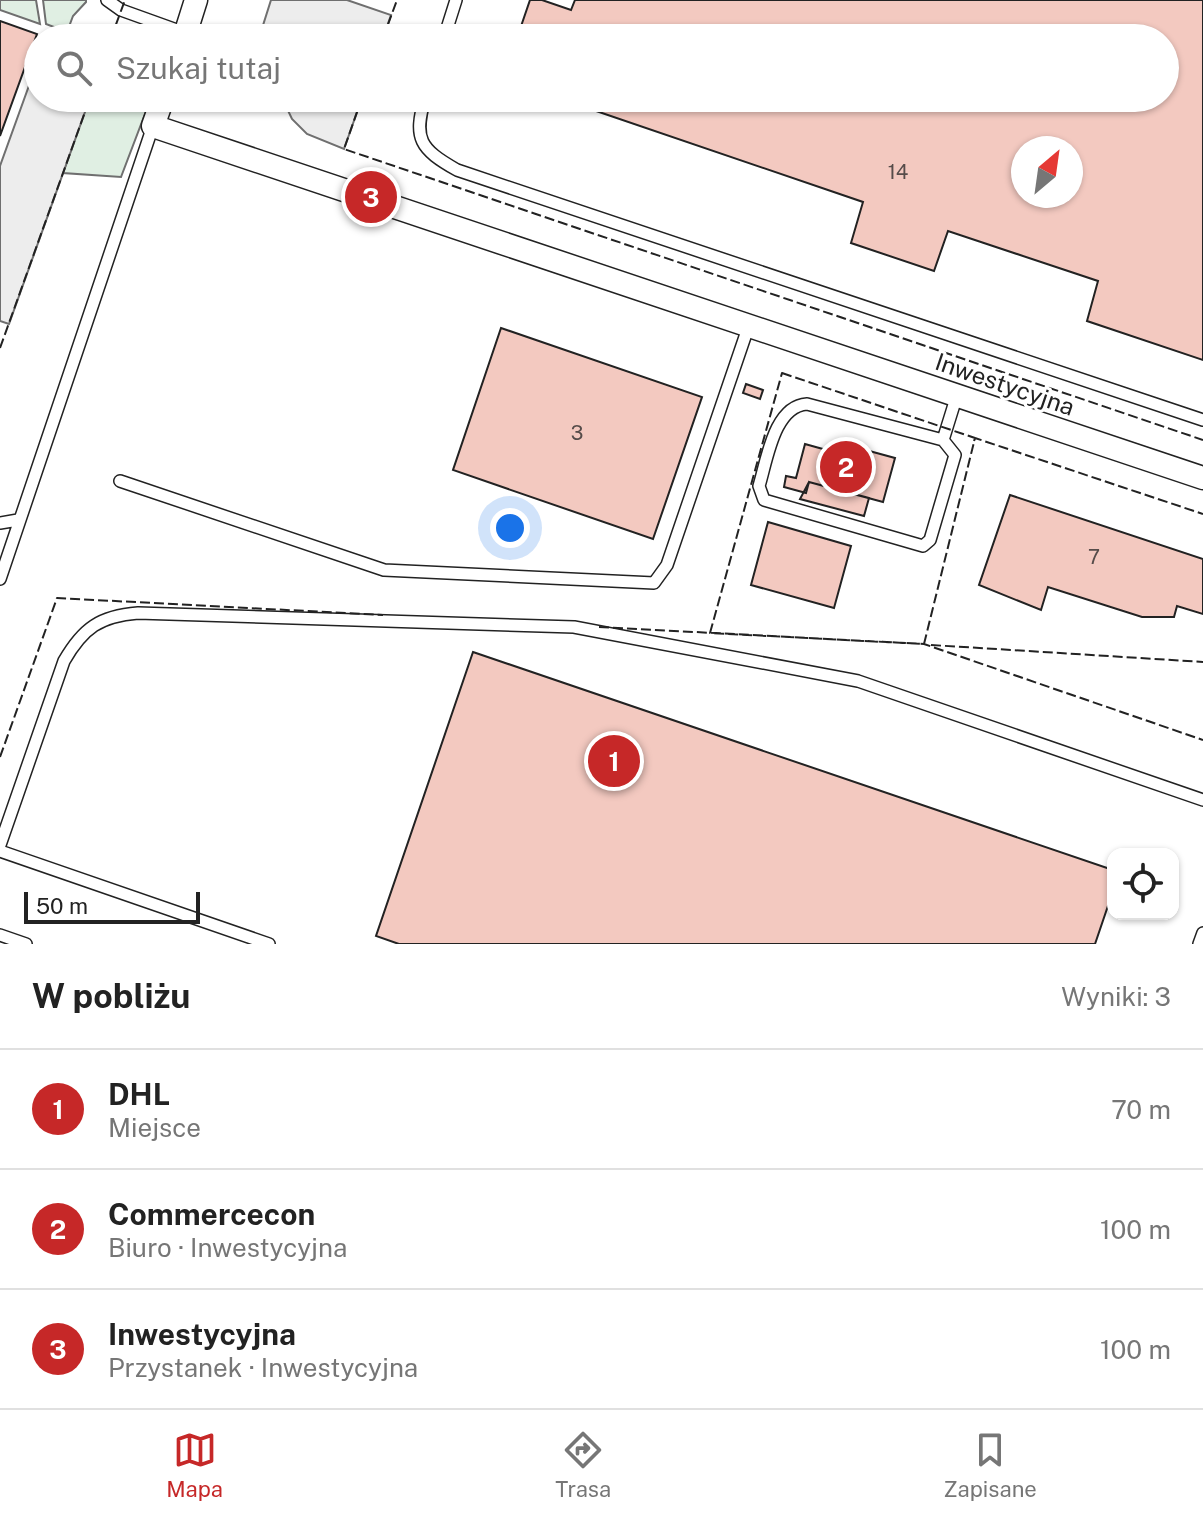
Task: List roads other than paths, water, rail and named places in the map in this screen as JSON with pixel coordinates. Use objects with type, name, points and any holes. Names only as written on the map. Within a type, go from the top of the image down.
[{"type":"street","points":[[188,24],[196,0]]},
{"type":"street","points":[[153,126],[158,112]]},
{"type":"street","name":"Inwestycyjna","points":[[153,126],[1203,478]]},
{"type":"lane","points":[[107,0],[121,10],[156,24]]},
{"type":"lane","points":[[448,24],[456,0]]},
{"type":"lane","points":[[422,112],[418,133],[422,143],[457,170],[1203,420]]},
{"type":"lane","points":[[0,579],[153,126]]},
{"type":"lane","points":[[120,481],[384,570],[654,583],[667,565],[749,325]]},
{"type":"lane","points":[[943,440],[957,395]]},
{"type":"lane","points":[[798,404],[943,440],[955,455],[930,540],[923,546],[764,500],[760,493],[759,486],[779,425],[798,404]]},
{"type":"lane","points":[[0,523],[18,520]]},
{"type":"lane","points":[[269,944],[0,848],[64,661],[74,643],[92,625],[115,615],[138,613],[574,627],[858,681],[1203,800]]},
{"type":"lane","points":[[1199,944],[1203,933]]},
{"type":"lane","points":[[0,935],[26,944]]},
{"type":"place","name":"Inwestycyjna","points":[[371,197]]},
{"type":"place","name":"Commercecon","points":[[846,467]]},
{"type":"place","name":"DHL","points":[[614,761]]}]
